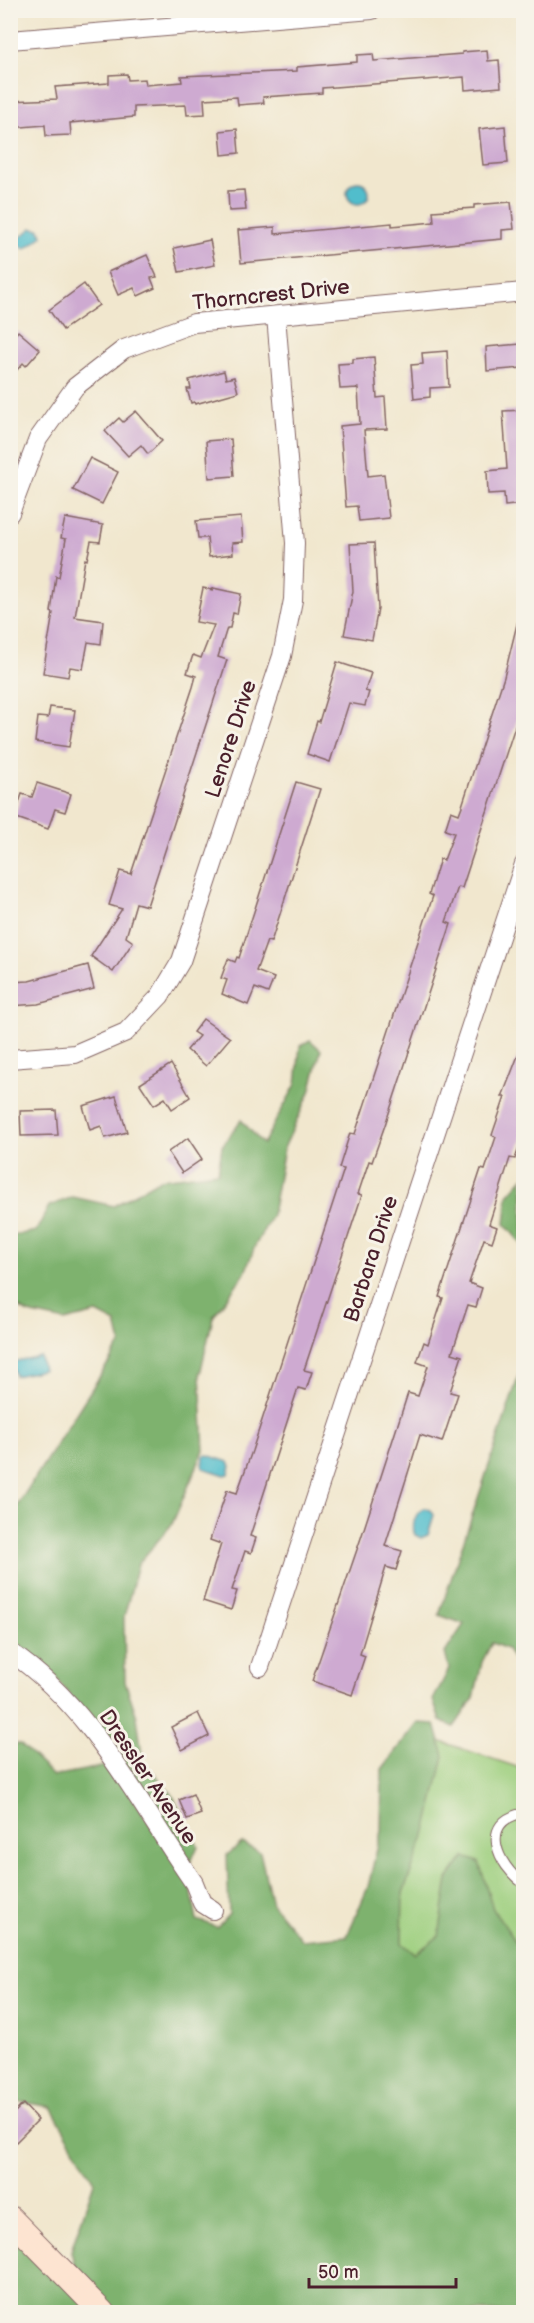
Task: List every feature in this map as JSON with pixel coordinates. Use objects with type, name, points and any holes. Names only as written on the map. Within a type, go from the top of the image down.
[{"type":"street","points":[[10,40],[372,10]]},
{"type":"street","name":"Thorncrest Drive","points":[[10,513],[38,439],[75,387],[124,349],[194,323],[524,292]]},
{"type":"street","name":"Lenore Drive","points":[[10,1059],[75,1054],[126,1032],[160,996],[181,961],[282,656],[293,600],[295,543],[276,316]]},
{"type":"street","name":"Barbara Drive","points":[[260,1667],[524,864]]},
{"type":"street","name":"Dressler Avenue","points":[[10,1652],[35,1668],[94,1731],[194,1883],[202,1903],[213,1910]]},
{"type":"street","points":[[10,2217],[102,2313]]},
{"type":"lane","points":[[524,1813],[511,1815],[502,1822],[497,1831],[496,1844],[504,1867],[524,1884]]},
{"type":"green space","points":[[310,1040],[321,1050],[310,1092],[284,1148],[272,1215],[255,1246],[245,1273],[213,1317],[200,1374],[204,1450],[172,1524],[138,1564],[124,1617],[125,1681],[137,1717],[143,1762],[172,1794],[198,1846],[187,1871],[95,1730],[51,1671],[11,1638],[10,1507],[17,1506],[121,1343],[116,1323],[97,1313],[65,1321],[28,1313],[11,1303],[11,1236],[36,1231],[49,1206],[73,1197],[114,1206],[160,1179],[218,1172],[222,1146],[241,1120],[263,1144],[296,1084],[300,1046]]},
{"type":"green space","points":[[523,1178],[523,1246],[505,1224],[508,1195]]},
{"type":"green space","points":[[523,1363],[523,1661],[512,1658],[507,1649],[492,1643],[482,1662],[474,1698],[454,1727],[440,1721],[433,1700],[449,1669],[445,1653],[464,1624],[439,1615]]},
{"type":"green space","points":[[418,1723],[435,1724],[444,1756],[427,1829],[403,1893],[402,1943],[415,1954],[439,1936],[448,1879],[464,1857],[479,1862],[493,1909],[523,1952],[523,2312],[109,2312],[79,2284],[71,2251],[94,2182],[51,2107],[11,2100],[10,1743],[20,1744],[53,1776],[111,1765],[190,1884],[197,1920],[217,1927],[229,1914],[227,1855],[242,1843],[260,1852],[272,1904],[302,1940],[347,1936],[368,1887],[381,1831],[382,1769]]},
{"type":"green space","points":[[433,1739],[523,1769],[523,1999],[364,1948]]},
{"type":"green space","points":[[10,2223],[97,2312],[11,2312]]},
{"type":"water","points":[[358,182],[366,185],[369,193],[366,201],[358,204],[350,201],[347,193],[350,185]]},
{"type":"water","points":[[32,228],[40,229],[42,236],[25,249],[18,244],[18,239]]},
{"type":"water","points":[[40,1356],[43,1370],[15,1376],[12,1362]]},
{"type":"water","points":[[204,1456],[229,1462],[231,1466],[229,1474],[225,1475],[203,1468]]},
{"type":"water","points":[[425,1508],[431,1510],[434,1515],[428,1535],[421,1538],[415,1535],[414,1524],[416,1516]]},
{"type":"building","points":[[487,50],[488,61],[499,60],[501,87],[465,90],[464,77],[322,88],[322,93],[263,97],[264,103],[238,105],[237,97],[204,99],[205,114],[187,115],[186,105],[134,107],[134,117],[70,123],[71,135],[46,136],[45,125],[10,128],[10,101],[57,99],[55,87],[109,83],[109,75],[127,74],[128,80],[145,79],[146,85],[182,82],[181,76],[297,71],[297,67],[357,62],[357,55],[373,54],[374,61]]},
{"type":"building","points":[[505,126],[508,163],[483,165],[479,129]]},
{"type":"building","points":[[237,129],[239,153],[222,155],[220,131]]},
{"type":"building","points":[[244,190],[246,210],[229,211],[228,191]]},
{"type":"building","points":[[511,202],[514,229],[502,230],[502,239],[241,263],[238,230],[275,227],[275,234],[392,223],[392,226],[434,222],[433,211]]},
{"type":"building","points":[[210,240],[215,265],[179,272],[174,248]]},
{"type":"building","points":[[147,255],[157,277],[151,278],[155,288],[138,296],[134,288],[118,295],[108,272]]},
{"type":"building","points":[[84,284],[99,305],[63,330],[49,310]]},
{"type":"building","points":[[18,331],[40,350],[26,366],[23,363],[10,378],[10,341]]},
{"type":"building","points":[[521,344],[523,368],[487,371],[486,347]]},
{"type":"building","points":[[447,351],[449,387],[430,388],[430,397],[414,399],[411,365],[423,364],[422,353]]},
{"type":"building","points":[[374,357],[377,398],[385,397],[387,429],[364,430],[368,476],[384,474],[389,518],[359,521],[357,506],[346,507],[340,426],[360,424],[358,388],[340,389],[338,364],[353,363],[353,359]]},
{"type":"building","points":[[224,371],[226,379],[234,377],[238,392],[195,404],[191,403],[187,389],[191,389],[189,380]]},
{"type":"building","points":[[524,410],[524,504],[505,506],[504,493],[488,494],[487,471],[507,469],[503,411]]},
{"type":"building","points":[[136,411],[162,441],[148,454],[141,445],[128,456],[105,431],[119,418],[123,422]]},
{"type":"building","points":[[231,439],[234,476],[209,478],[206,441]]},
{"type":"building","points":[[90,458],[118,472],[102,504],[73,490]]},
{"type":"building","points":[[241,517],[243,542],[232,543],[233,554],[209,557],[207,538],[198,538],[196,521]]},
{"type":"building","points":[[65,518],[103,525],[100,542],[91,541],[87,560],[85,559],[75,617],[103,621],[101,644],[88,642],[83,669],[70,667],[68,677],[43,673],[53,613],[51,612],[56,576],[59,577],[66,539],[61,538]]},
{"type":"building","points":[[374,543],[378,609],[372,640],[344,635],[353,591],[350,544]]},
{"type":"building","points":[[203,588],[241,594],[237,614],[233,613],[230,628],[227,628],[218,657],[227,660],[147,906],[136,903],[126,937],[133,942],[113,972],[91,956],[122,909],[109,905],[120,871],[131,874],[193,687],[196,676],[187,673],[193,655],[201,658],[214,625],[196,622]]},
{"type":"building","points":[[518,620],[524,621],[524,699],[462,888],[458,887],[446,922],[451,924],[385,1125],[358,1194],[362,1195],[304,1370],[312,1372],[306,1390],[298,1388],[250,1536],[256,1538],[251,1553],[245,1551],[232,1590],[237,1591],[231,1610],[203,1601],[221,1544],[210,1540],[227,1490],[237,1493],[252,1451],[344,1169],[339,1168],[350,1133],[355,1134],[433,896],[429,894],[440,859],[444,860],[454,833],[445,830],[451,811],[459,814],[462,806],[504,677]]},
{"type":"building","points":[[337,662],[371,673],[365,691],[369,692],[365,706],[349,703],[330,762],[307,754]]},
{"type":"building","points":[[50,707],[75,710],[69,747],[35,742],[38,717],[48,718]]},
{"type":"building","points":[[296,782],[320,789],[271,942],[267,941],[256,971],[274,978],[268,993],[255,988],[248,1005],[222,994],[227,980],[221,978],[228,959],[235,962],[237,957],[239,958]]},
{"type":"building","points":[[37,783],[71,794],[65,812],[55,809],[48,829],[14,817],[22,794],[32,797]]},
{"type":"building","points":[[88,965],[94,989],[38,1004],[10,1006],[10,982],[29,981]]},
{"type":"building","points":[[203,1019],[230,1038],[206,1066],[187,1050],[199,1036],[193,1032]]},
{"type":"building","points":[[521,1048],[524,1049],[524,1134],[515,1159],[510,1158],[489,1224],[497,1227],[492,1242],[484,1239],[469,1283],[482,1288],[476,1307],[468,1305],[452,1353],[462,1356],[450,1392],[458,1394],[442,1442],[420,1435],[385,1546],[402,1551],[396,1570],[386,1567],[360,1654],[365,1656],[352,1695],[312,1681],[408,1393],[418,1396],[428,1366],[417,1362],[424,1342],[428,1344],[443,1298],[439,1297],[481,1169],[485,1170],[496,1137],[492,1135],[505,1097],[502,1097]]},
{"type":"building","points":[[171,1064],[190,1097],[172,1109],[165,1098],[154,1105],[140,1084]]},
{"type":"building","points":[[116,1096],[127,1132],[105,1138],[101,1126],[90,1130],[83,1106]]},
{"type":"building","points":[[56,1110],[58,1135],[21,1136],[20,1111]]},
{"type":"building","points":[[188,1138],[202,1159],[182,1173],[168,1152]]},
{"type":"building","points":[[198,1713],[209,1736],[182,1750],[171,1727]]},
{"type":"building","points":[[193,1794],[201,1814],[187,1819],[179,1800]]},
{"type":"building","points":[[23,2104],[38,2120],[10,2148],[10,2117]]}]
